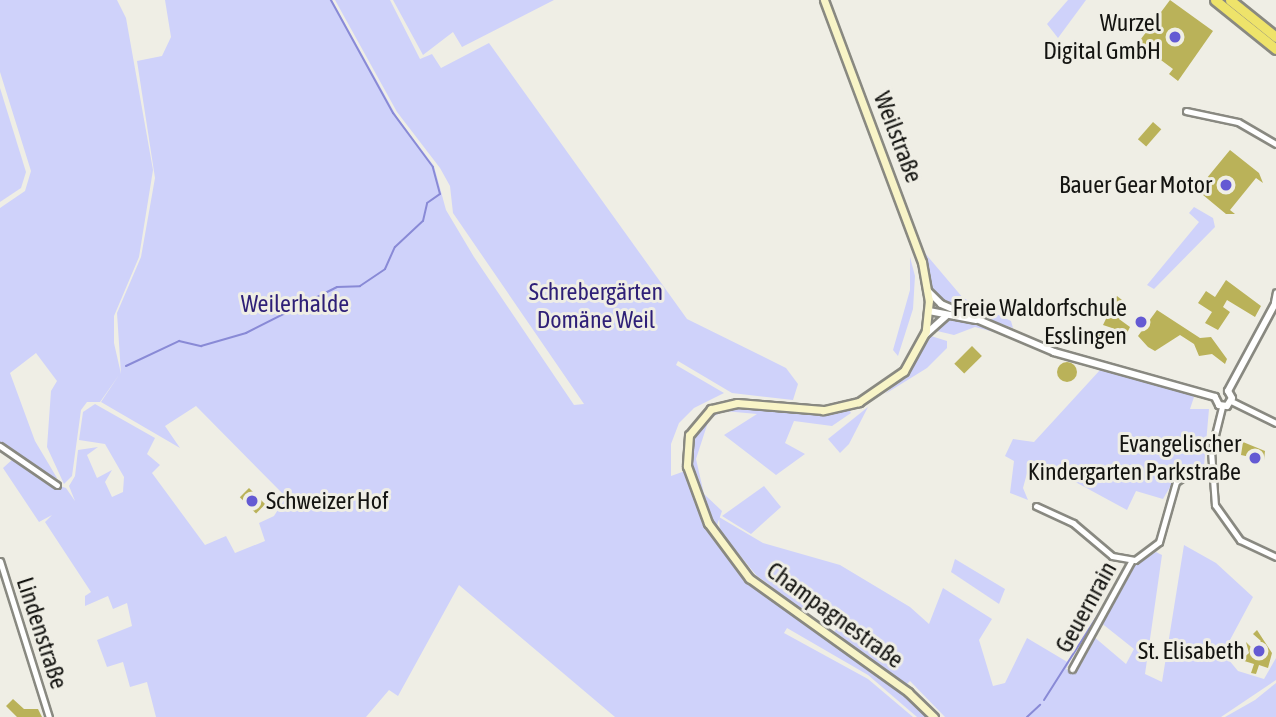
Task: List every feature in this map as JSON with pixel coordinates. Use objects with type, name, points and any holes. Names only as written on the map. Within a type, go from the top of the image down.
[{"type":"highway","points":[[1215,0],[1276,49]]},
{"type":"highway","points":[[1230,0],[1276,37]]},
{"type":"main road","name":"Weilstraße","points":[[824,0],[911,227],[928,291],[929,311]]},
{"type":"main road","name":"Champagnestraße","points":[[929,311],[931,323],[900,375],[866,399],[816,410],[719,405],[695,423],[686,454],[701,510],[742,571],[908,691],[934,717]]},
{"type":"street","points":[[1186,111],[1238,122],[1276,144]]},
{"type":"street","points":[[928,291],[948,308],[1063,355],[1215,397],[1222,407],[1210,471],[1214,500],[1226,524],[1247,545],[1276,556]]},
{"type":"street","points":[[1215,397],[1228,391],[1275,302],[1276,292]]},
{"type":"street","points":[[929,311],[948,308]]},
{"type":"street","points":[[929,311],[982,320]]},
{"type":"street","points":[[931,323],[948,316]]},
{"type":"street","points":[[1228,391],[1231,401],[1276,422]]},
{"type":"street","points":[[1222,407],[1231,401]]},
{"type":"street","points":[[0,446],[57,485]]},
{"type":"street","name":"Geuernrain","points":[[1036,506],[1078,526],[1112,556],[1132,560],[1147,555],[1159,542],[1179,480],[1210,471]]},
{"type":"street","name":"Geuernrain","points":[[1072,669],[1132,560]]},
{"type":"street","name":"Lindenstraße","points":[[0,561],[49,717]]},
{"type":"green space","points":[[0,0],[117,0],[126,18],[153,170],[139,257],[114,316],[114,343],[121,374],[117,313],[141,257],[155,178],[137,61],[162,56],[171,37],[165,0],[332,0],[397,117],[434,166],[446,210],[474,257],[574,405],[584,404],[453,213],[450,186],[440,168],[397,112],[335,0],[390,0],[420,59],[432,54],[441,68],[489,43],[687,319],[786,368],[798,384],[793,400],[732,393],[678,361],[676,365],[724,393],[694,408],[679,423],[671,444],[671,476],[685,471],[709,530],[749,581],[906,693],[930,717],[917,717],[868,675],[787,628],[784,633],[868,679],[913,717],[615,717],[459,585],[398,696],[389,690],[366,717],[156,717],[147,682],[130,687],[123,662],[107,667],[97,640],[132,626],[127,603],[113,609],[108,596],[85,606],[85,596],[91,592],[45,522],[52,515],[39,522],[3,468],[14,458],[50,483],[66,488],[75,501],[69,486],[75,476],[78,450],[98,447],[87,455],[97,478],[112,470],[105,482],[112,497],[123,492],[124,477],[105,444],[79,440],[83,412],[95,404],[155,438],[147,454],[160,465],[152,473],[205,545],[226,536],[235,553],[265,541],[259,523],[274,516],[286,497],[196,406],[165,426],[180,448],[101,402],[119,375],[100,402],[87,402],[81,410],[72,476],[64,484],[47,447],[51,391],[57,381],[36,353],[10,373],[35,441],[57,478],[53,481],[0,443],[0,208],[25,191],[31,171],[0,72]]},
{"type":"green space","points":[[393,0],[554,0],[462,47],[453,32],[423,55]]},
{"type":"green space","points":[[1068,0],[1086,0],[1058,38],[1047,24]]},
{"type":"green space","points":[[0,88],[26,172],[21,188],[0,202]]},
{"type":"green space","points":[[1194,207],[1213,218],[1215,227],[1154,289],[1147,285],[1199,222],[1189,213]]},
{"type":"green space","points":[[924,252],[963,298],[1011,321],[1013,328],[944,303],[934,295]]},
{"type":"green space","points":[[910,257],[915,276],[913,309],[898,356],[893,350],[910,290]]},
{"type":"green space","points":[[944,319],[980,324],[1009,336],[975,327],[954,335],[933,330]]},
{"type":"green space","points":[[931,336],[947,341],[947,348],[927,368],[885,394],[911,370]]},
{"type":"green space","points":[[1100,370],[1189,394],[1194,397],[1190,409],[1209,409],[1204,466],[1177,475],[1163,499],[1136,491],[1127,510],[1044,465],[1029,466],[1023,488],[1028,500],[1010,493],[1014,461],[1005,456],[1013,439],[1034,442]]},
{"type":"green space","points":[[730,406],[808,412],[848,408],[851,413],[832,426],[794,421],[785,443],[805,454],[776,475],[724,435],[757,414],[724,411],[709,419],[696,459],[704,494],[722,511],[715,531],[690,463],[691,437],[713,411]]},
{"type":"green space","points":[[868,407],[849,444],[840,453],[828,439]]},
{"type":"green space","points":[[764,486],[781,507],[751,534],[722,516]]},
{"type":"green space","points":[[719,517],[763,543],[840,565],[910,607],[929,624],[943,588],[992,619],[979,640],[993,686],[1005,683],[1027,638],[1069,663],[1066,669],[1071,672],[1093,636],[1126,664],[1134,649],[1100,622],[1131,568],[1156,552],[1162,555],[1145,674],[1162,682],[1184,545],[1216,563],[1253,597],[1223,653],[1238,671],[1264,679],[1276,658],[1276,680],[1221,717],[945,717],[910,681],[905,686],[831,635],[840,625],[819,610],[825,600],[807,588],[801,597],[809,605],[805,612],[756,575],[720,531]]},
{"type":"green space","points":[[955,559],[1005,589],[999,604],[951,572]]},
{"type":"green space","points":[[1276,683],[1276,717],[1225,717],[1255,700]]},
{"type":"building","name":"Wurzel Digital GmbH","points":[[1170,0],[1213,31],[1178,81],[1169,74],[1173,69],[1138,43]]},
{"type":"building","points":[[1153,122],[1161,129],[1146,147],[1138,139]]},
{"type":"building","name":"Bauer Gear Motor","points":[[1230,150],[1259,173],[1263,183],[1256,178],[1230,210],[1235,214],[1226,214],[1197,190]]},
{"type":"building","points":[[1226,280],[1261,306],[1255,317],[1227,300],[1223,307],[1230,312],[1218,330],[1205,323],[1212,312],[1198,303],[1206,291],[1215,297]]},
{"type":"building","name":"Freie Waldorfschule Esslingen","points":[[1117,296],[1127,304],[1119,319],[1130,327],[1127,333],[1103,325]]},
{"type":"building","name":"Freie Waldorfschule Esslingen","points":[[1157,310],[1200,338],[1211,337],[1227,359],[1225,364],[1212,354],[1199,356],[1194,344],[1180,335],[1155,351],[1148,347],[1138,336]]},
{"type":"building","points":[[1102,329],[1105,338],[1096,348],[1076,340]]},
{"type":"building","points":[[972,346],[982,356],[964,374],[954,364]]},
{"type":"building","points":[[1067,362],[1074,365],[1077,372],[1074,379],[1067,382],[1060,379],[1057,372],[1060,365]]},
{"type":"building","name":"Evangelischer Kindergarten Parkstraße","points":[[1243,442],[1265,451],[1264,460],[1241,455]]},
{"type":"building","name":"Schweizer Hof","points":[[249,488],[265,504],[256,513],[240,497]]},
{"type":"building","name":"St. Elisabeth","points":[[1257,630],[1272,653],[1268,668],[1259,665],[1256,674],[1251,673],[1254,664],[1241,660],[1249,653],[1246,642],[1253,649],[1261,641],[1253,634]]},
{"type":"building","points":[[13,699],[24,709],[38,709],[42,717],[17,717],[6,706]]},
{"type":"waterway","points":[[126,366],[179,341],[201,346],[246,333],[337,287],[360,286],[385,269],[395,247],[423,221],[427,203],[440,194],[433,167],[393,113],[331,0]]},
{"type":"waterway","points":[[1044,700],[1108,599]]},
{"type":"waterway","points":[[1027,717],[1040,705]]},
{"type":"place","name":"Wurzel Digital GmbH","points":[[1175,37]]},
{"type":"place","name":"Bauer Gear Motor","points":[[1226,185]]},
{"type":"place","name":"Freie Waldorfschule Esslingen","points":[[1141,322]]},
{"type":"place","name":"Evangelischer Kindergarten Parkstraße","points":[[1255,458]]},
{"type":"place","name":"Schweizer Hof","points":[[252,501]]},
{"type":"place","name":"St. Elisabeth","points":[[1259,651]]},
{"type":"park label","name":"Weilerhalde","points":[[295,304]]},
{"type":"park label","name":"Schrebergärten Domäne Weil","points":[[596,306]]}]
